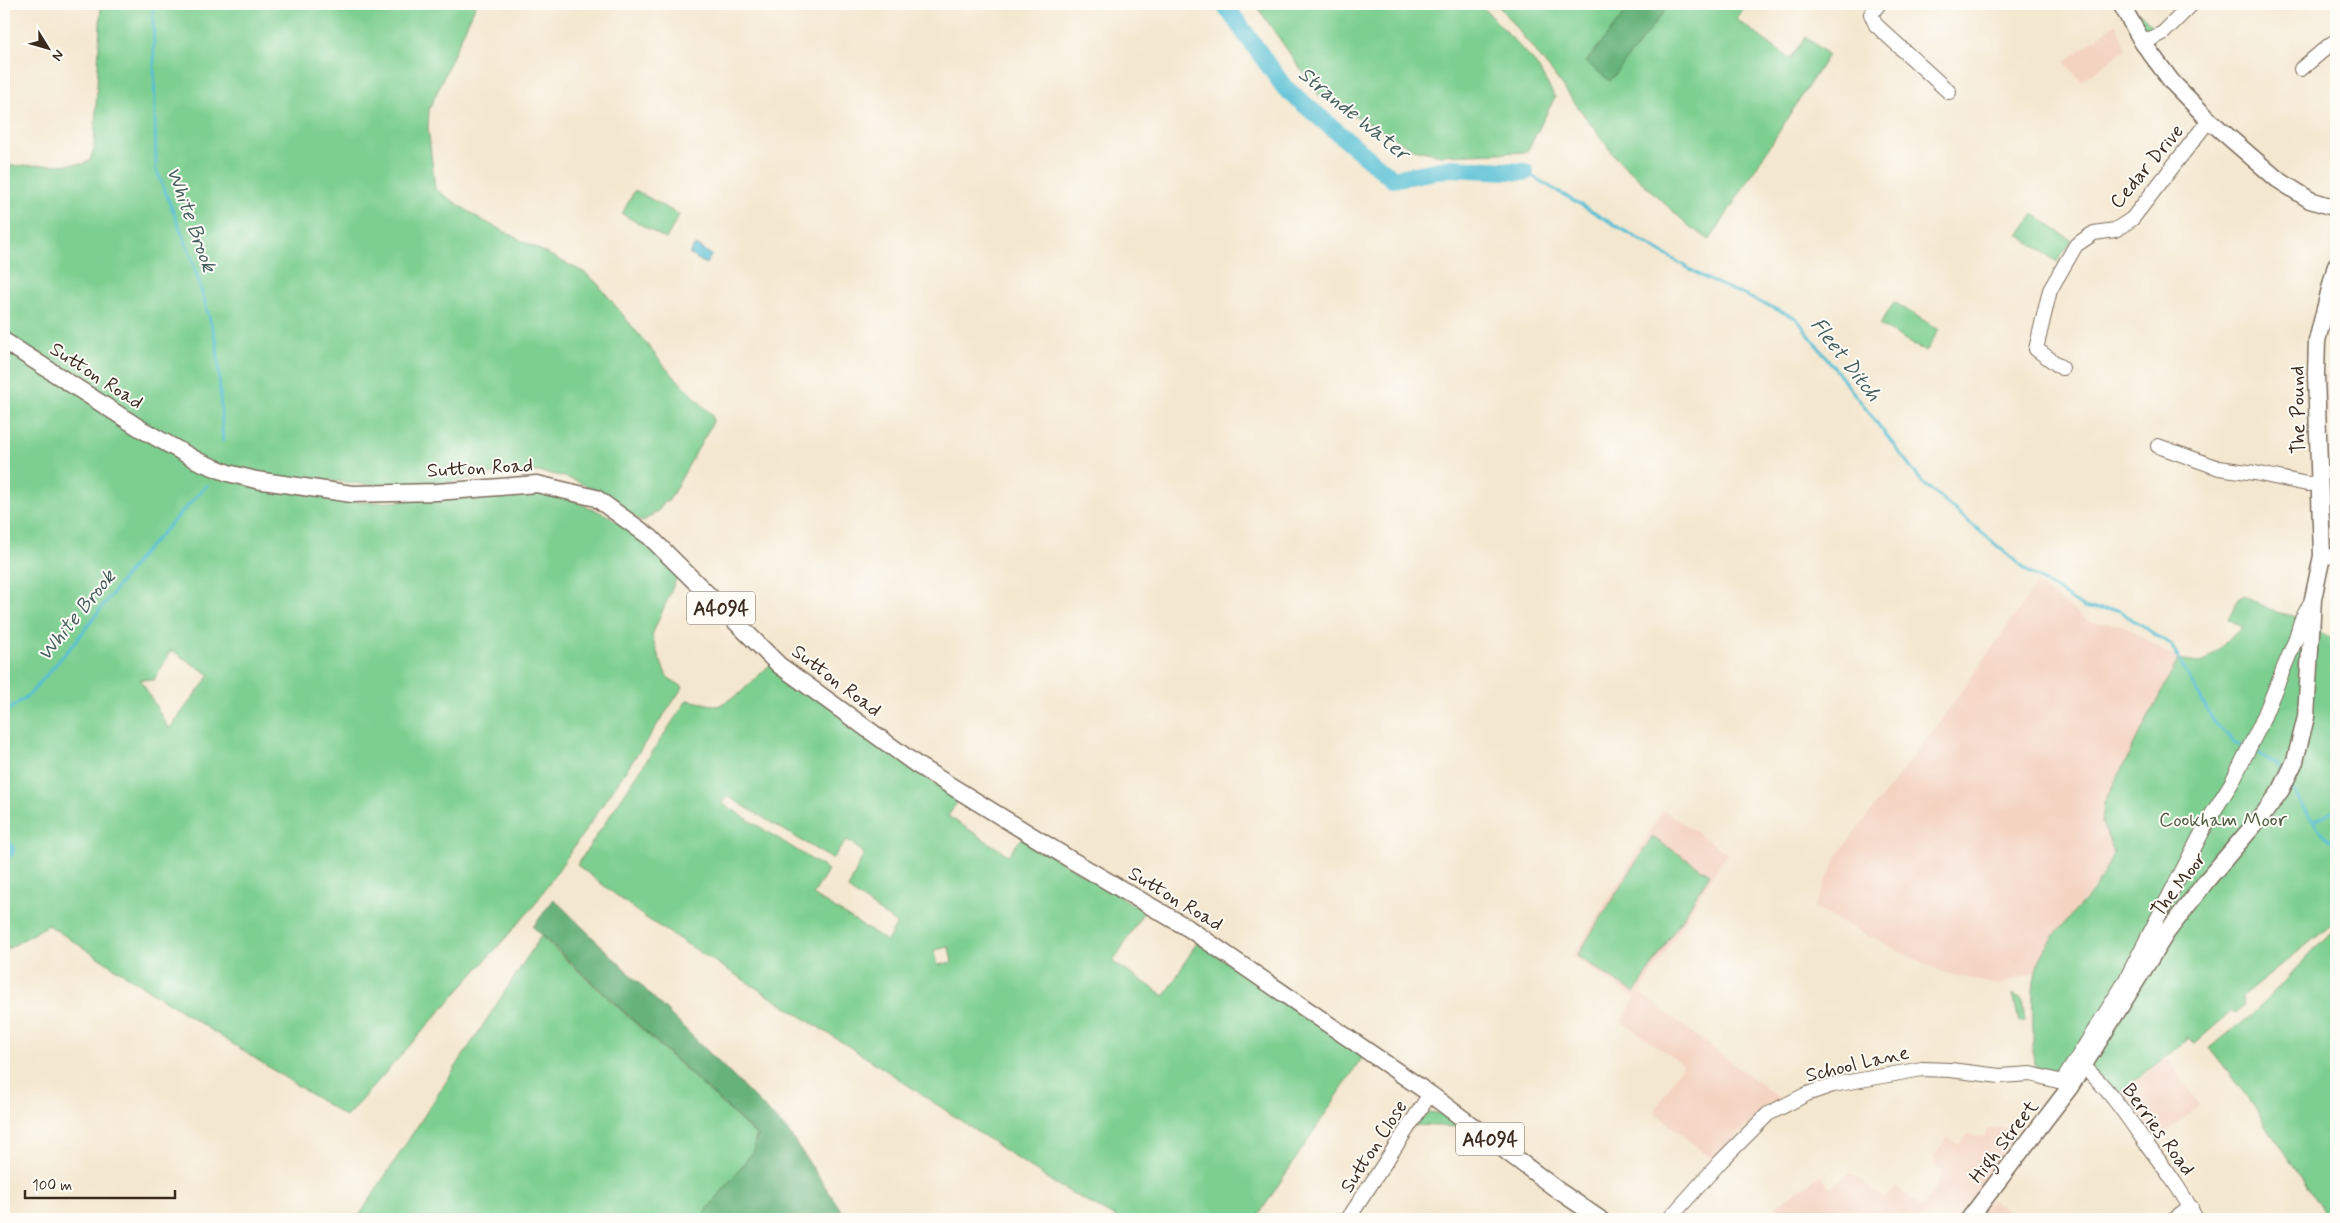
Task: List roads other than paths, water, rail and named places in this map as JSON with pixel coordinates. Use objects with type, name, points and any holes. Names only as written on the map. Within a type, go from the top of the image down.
[{"type":"main road","points":[[2121,4],[2143,43],[2172,82],[2209,120],[2277,179],[2310,200],[2336,208]]},
{"type":"main road","name":"The Pound","points":[[2329,556],[2320,483],[2316,374],[2317,341],[2336,265]]},
{"type":"main road","name":"Sutton Road","points":[[4,342],[141,429],[198,462],[228,473],[256,480],[352,494],[438,492],[508,484],[537,484],[596,498],[650,537],[779,664],[917,765],[1073,861],[1188,928],[1430,1094],[1559,1191],[1600,1219]]},
{"type":"main road","name":"The Moor","points":[[2066,1084],[2084,1067],[2167,932],[2281,790],[2295,761],[2306,717],[2312,599],[2329,556]]},
{"type":"main road","name":"High Street","points":[[1969,1219],[2066,1084]]},
{"type":"street","points":[[1879,4],[1871,14],[1876,25],[1949,92]]},
{"type":"street","points":[[2143,43],[2163,33],[2192,4]]},
{"type":"street","points":[[2301,69],[2335,43]]},
{"type":"street","name":"Cedar Drive","points":[[2062,368],[2036,349],[2050,290],[2076,245],[2094,233],[2115,230],[2132,220],[2209,120]]},
{"type":"street","points":[[2158,446],[2219,468],[2255,472],[2307,484],[2320,483]]},
{"type":"street","points":[[2066,1084],[2123,985],[2260,726],[2295,641],[2301,620],[2312,599]]},
{"type":"street","name":"Berries Road","points":[[2084,1067],[2102,1083],[2193,1213]]},
{"type":"street","name":"School Lane","points":[[1669,1219],[1721,1161],[1768,1114],[1824,1088],[1922,1069],[1950,1070],[2000,1076],[2031,1074],[2066,1084]]},
{"type":"street","name":"Sutton Close","points":[[1348,1219],[1430,1094]]},
{"type":"street","points":[[2176,1219],[2193,1213]]},
{"type":"water","points":[[695,245],[712,255],[706,264],[689,254]]},
{"type":"waterway","name":"White Brook","points":[[153,4],[156,169],[192,258],[217,344],[223,441]]},
{"type":"waterway","name":"Strande Water","points":[[1224,4],[1285,88],[1393,179],[1451,168],[1525,172]]},
{"type":"waterway","name":"Fleet Ditch","points":[[1525,172],[1705,278],[1796,318],[1923,483],[2027,571],[2084,608],[2118,610],[2171,645],[2214,722],[2235,742],[2245,747]]},
{"type":"waterway","name":"White Brook","points":[[4,713],[30,694],[76,641],[140,557],[207,485]]},
{"type":"waterway","points":[[2253,751],[2277,764],[2283,774]]},
{"type":"waterway","points":[[2289,783],[2316,825],[2329,839],[2336,843]]},
{"type":"waterway","points":[[2314,820],[2336,809]]},
{"type":"park label","name":"Cookham Moor","points":[[2223,819]]}]
